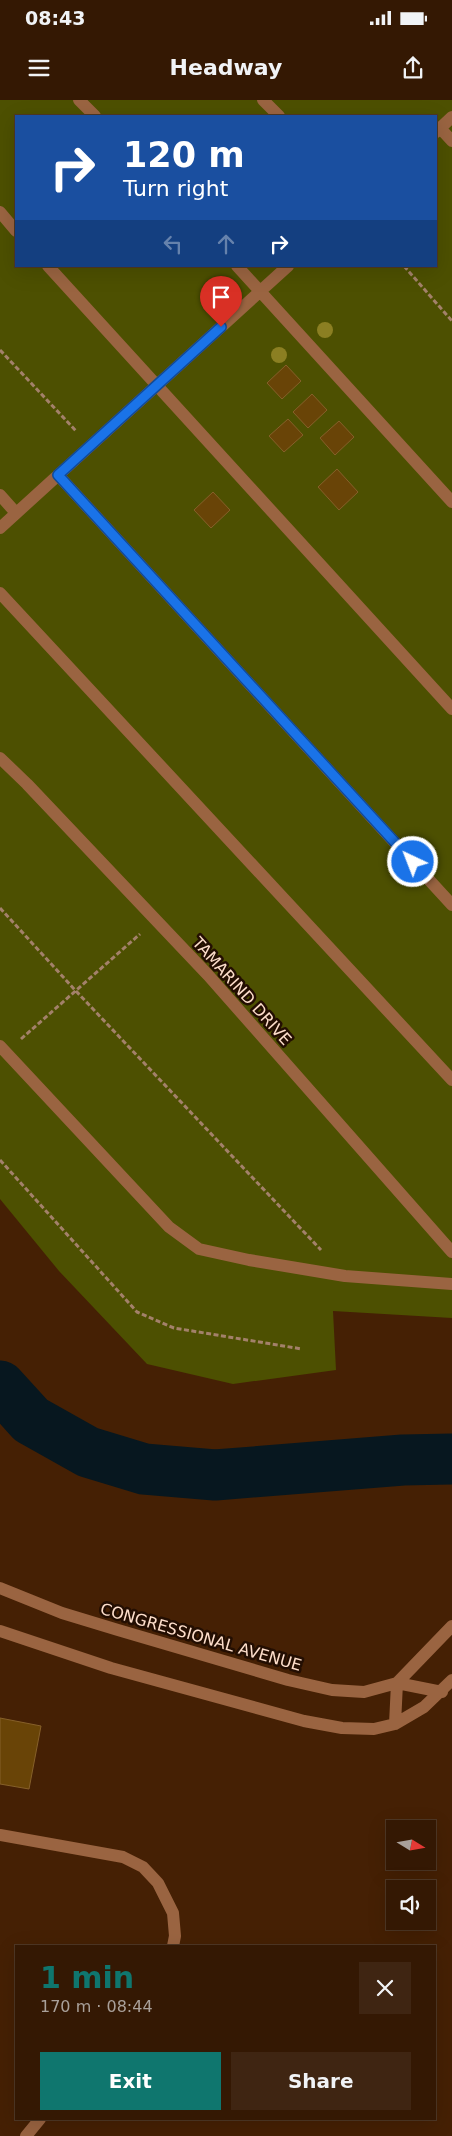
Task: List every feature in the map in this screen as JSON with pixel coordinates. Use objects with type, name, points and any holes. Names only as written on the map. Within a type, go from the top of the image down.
[{"type":"main road","points":[[79,100],[94,115]]},
{"type":"main road","points":[[263,100],[278,115]]},
{"type":"main road","points":[[452,117],[438,130],[452,141]]},
{"type":"main road","points":[[0,212],[15,229]]},
{"type":"main road","points":[[49,267],[452,709]]},
{"type":"main road","points":[[238,267],[452,502]]},
{"type":"main road","points":[[0,528],[287,267]]},
{"type":"main road","points":[[58,475],[452,905]]},
{"type":"main road","points":[[0,495],[16,513]]},
{"type":"main road","points":[[0,594],[452,1080]]},
{"type":"main road","name":"TAMARIND DRIVE","points":[[0,758],[27,784],[208,975],[452,1252]]},
{"type":"main road","points":[[3,1049],[169,1227],[199,1249],[249,1260],[345,1276],[452,1284]]},
{"type":"main road","name":"CONGRESSIONAL AVENUE","points":[[0,1588],[62,1613],[310,1686],[332,1690],[364,1692],[397,1683]]},
{"type":"main road","points":[[395,1724],[397,1683],[452,1626]]},
{"type":"main road","points":[[0,1632],[111,1668],[304,1721],[360,1730],[395,1724],[424,1707],[442,1692],[452,1680]]},
{"type":"main road","points":[[397,1683],[442,1692]]},
{"type":"main road","points":[[0,1834],[124,1858],[143,1867],[158,1882],[173,1912],[175,1936],[173,1945]]},
{"type":"main road","points":[[26,2136],[39,2120]]},
{"type":"path","points":[[405,267],[452,321]]},
{"type":"path","points":[[0,350],[90,446]]},
{"type":"path","points":[[0,908],[345,1276]]},
{"type":"path","points":[[3,1049],[75,990],[155,920]]},
{"type":"path","points":[[0,1160],[137,1312],[174,1328],[302,1349]]},
{"type":"shaded area","points":[[0,100],[452,100],[452,1318],[333,1311],[336,1370],[233,1384],[147,1364],[59,1271],[0,1199]]},
{"type":"building","points":[[286,365],[301,381],[282,399],[267,383]]},
{"type":"building","points":[[312,394],[327,410],[308,428],[293,412]]},
{"type":"building","points":[[288,419],[303,435],[284,452],[269,436]]},
{"type":"building","points":[[339,421],[354,437],[335,455],[320,438]]},
{"type":"building","points":[[337,469],[358,492],[339,510],[318,487]]},
{"type":"building","points":[[213,492],[230,510],[211,528],[194,510]]},
{"type":"building","points":[[0,1718],[41,1726],[29,1789],[0,1784]]},
{"type":"waterway","points":[[0,1386],[31,1420],[88,1452],[144,1469],[215,1475],[403,1460],[452,1459]]},
{"type":"route","points":[[221,327],[58,475],[413,862]]}]
